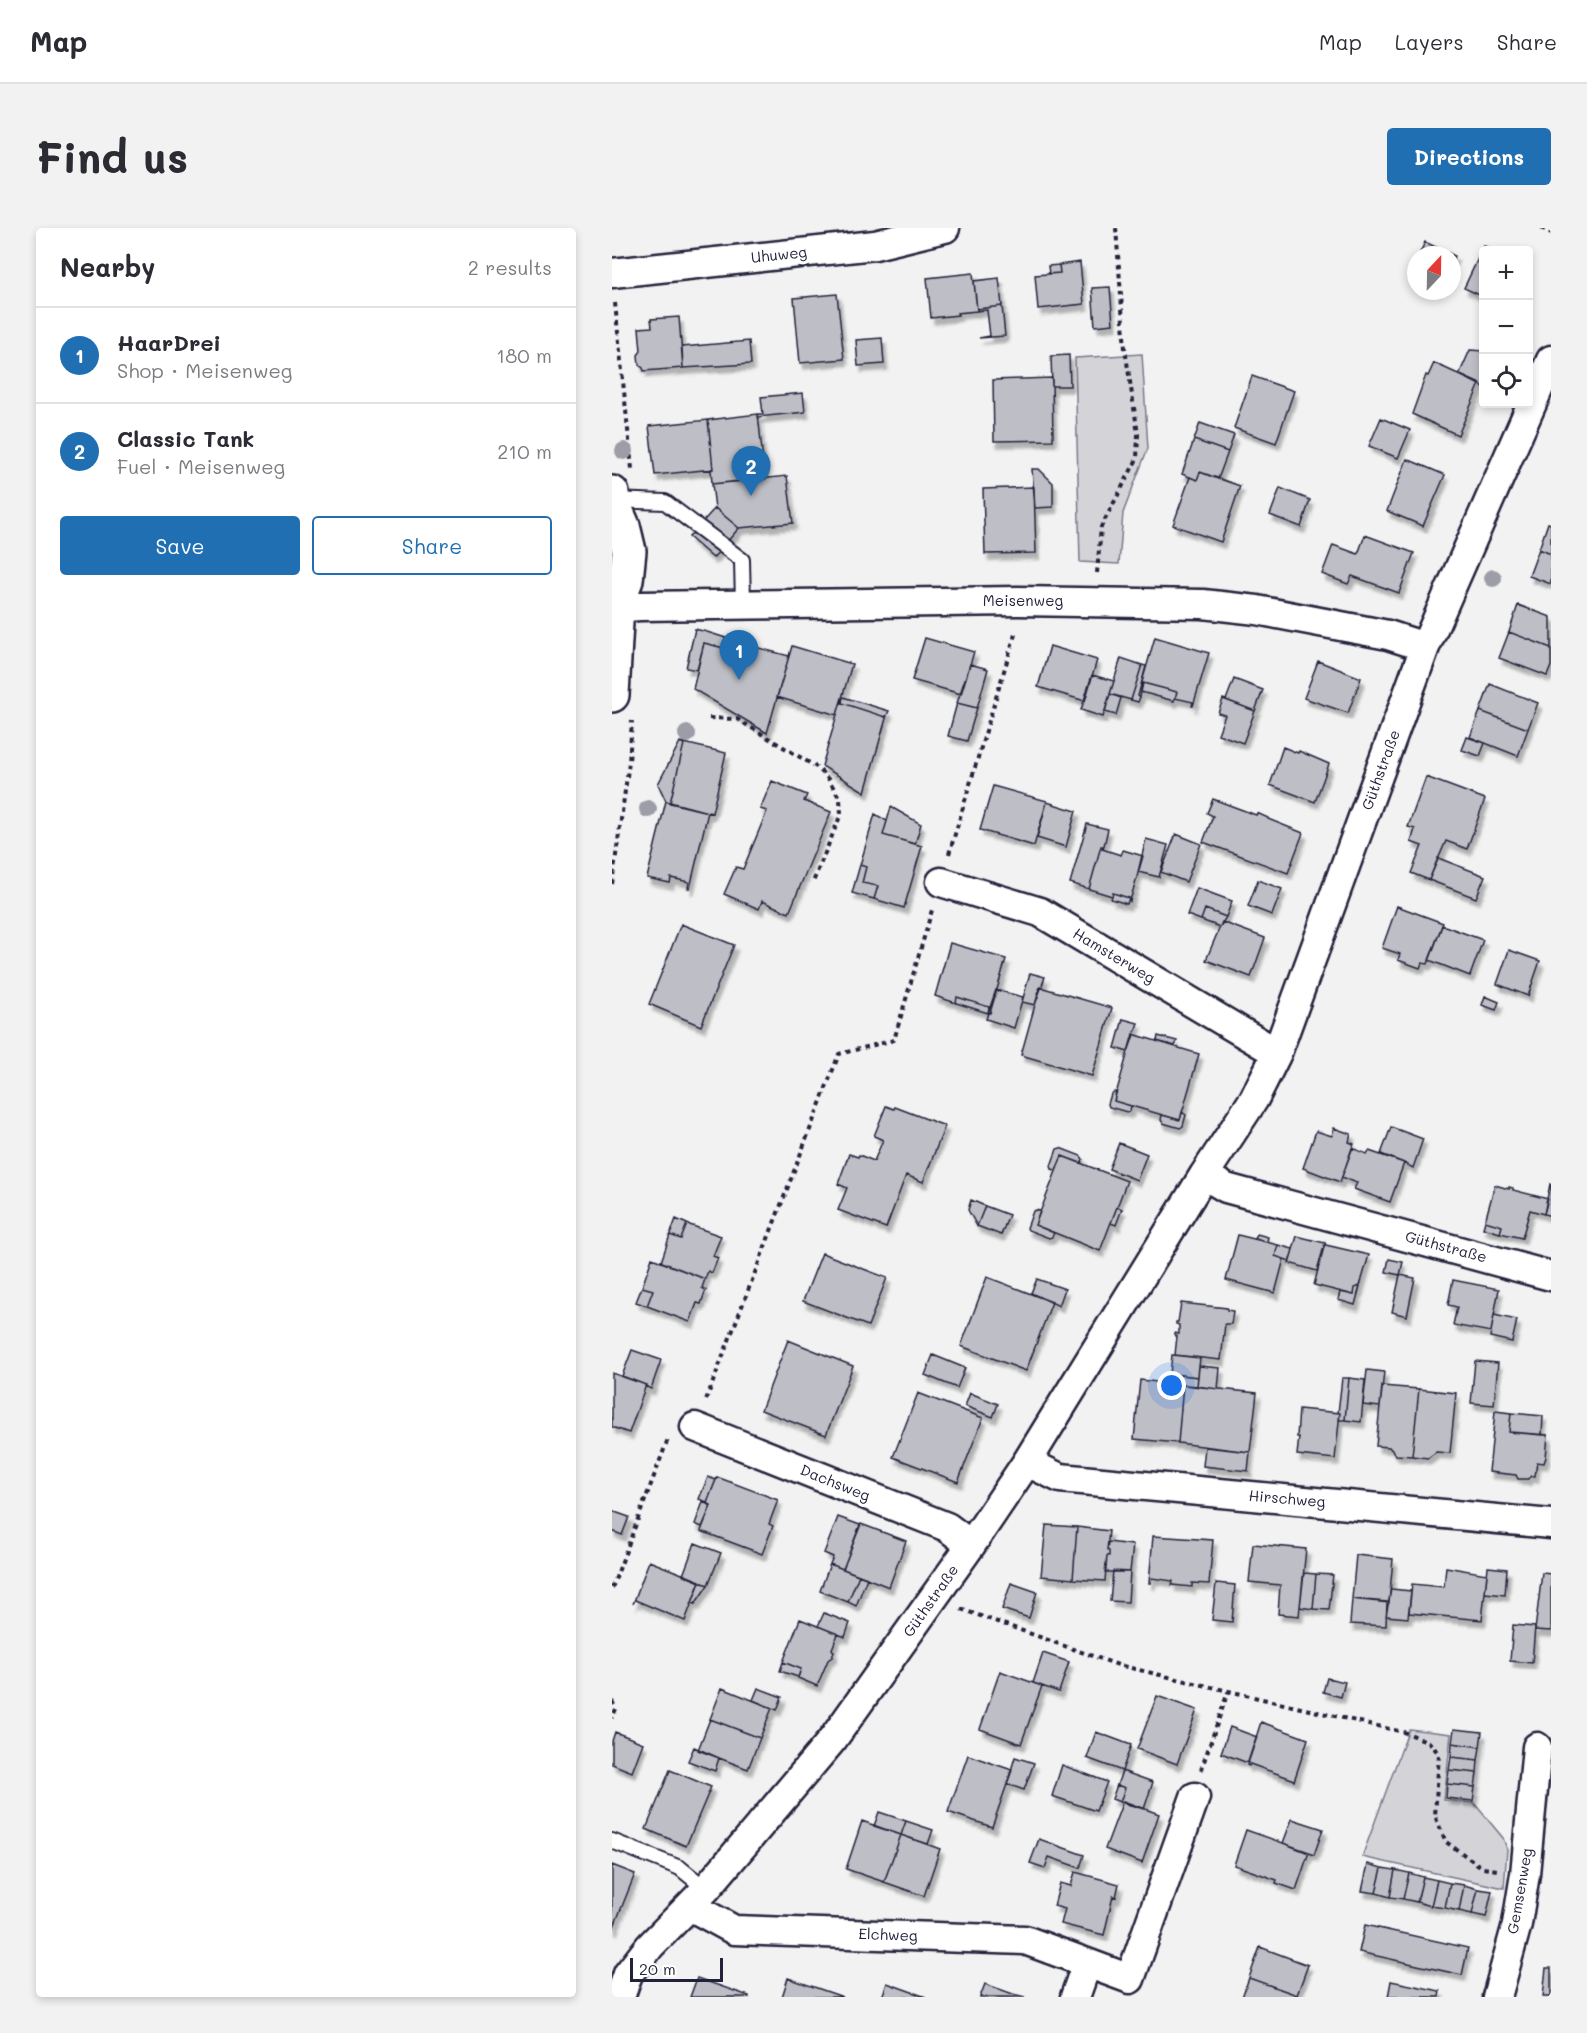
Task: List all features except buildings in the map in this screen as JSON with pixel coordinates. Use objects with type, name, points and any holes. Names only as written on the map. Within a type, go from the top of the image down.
[{"type":"street","name":"Uhuweg","points":[[613,284],[874,245],[945,228]]},
{"type":"street","name":"Güthstraße","points":[[620,1997],[628,1974],[650,1946],[698,1898],[833,1739],[971,1545],[1027,1462],[1204,1175],[1254,1099],[1277,1053],[1425,647],[1551,360]]},
{"type":"street","points":[[617,501],[628,551],[626,580],[614,603],[622,706]]},
{"type":"street","name":"Meisenweg","points":[[614,603],[640,606],[1018,601],[1203,604],[1257,610],[1388,635],[1425,647]]},
{"type":"street","name":"Hamsterweg","points":[[941,882],[1040,912],[1277,1053]]},
{"type":"street","name":"Güthstraße","points":[[1204,1175],[1226,1188],[1551,1276]]},
{"type":"street","name":"Dachsweg","points":[[695,1427],[946,1527],[971,1545]]},
{"type":"street","name":"Hirschweg","points":[[1027,1462],[1060,1478],[1551,1524]]},
{"type":"street","name":"Gemsenweg","points":[[1497,1997],[1516,1924],[1544,1748]]},
{"type":"street","name":"Elchweg","points":[[698,1898],[734,1930],[1025,1940],[1130,1979],[1196,1797]]},
{"type":"street","points":[[1075,1997],[1087,1963]]},
{"type":"lane","points":[[617,501],[665,502],[742,560],[744,604]]},
{"type":"lane","points":[[612,1841],[680,1868],[698,1898]]},
{"type":"path","points":[[1096,601],[1101,527],[1137,459],[1138,434],[1125,349],[1116,228]]},
{"type":"path","points":[[1541,228],[1551,233]]},
{"type":"path","points":[[613,284],[617,501]]},
{"type":"path","points":[[612,1588],[676,1420],[695,1427],[839,1054],[894,1040],[1018,624],[1018,601]]},
{"type":"path","points":[[612,884],[629,762],[622,706]]},
{"type":"path","points":[[709,718],[737,719],[818,768],[829,780],[840,799],[841,814],[813,882]]},
{"type":"path","points":[[932,1599],[1118,1665],[1407,1733],[1429,1742],[1439,1754],[1435,1816],[1446,1842],[1484,1868],[1525,1874]]},
{"type":"path","points":[[1196,1797],[1197,1780],[1228,1692]]},
{"type":"path","points":[[612,1701],[616,1708],[612,1718]]},
{"type":"shaded area","points":[[1142,354],[1148,448],[1123,513],[1119,564],[1080,562],[1075,358]]},
{"type":"shaded area","points":[[1409,1729],[1451,1734],[1444,1800],[1474,1803],[1503,1838],[1507,1849],[1504,1888],[1362,1857]]},
{"type":"place","name":"Classic Tank","points":[[751,496]]},
{"type":"place","name":"HaarDrei","points":[[739,680]]}]
